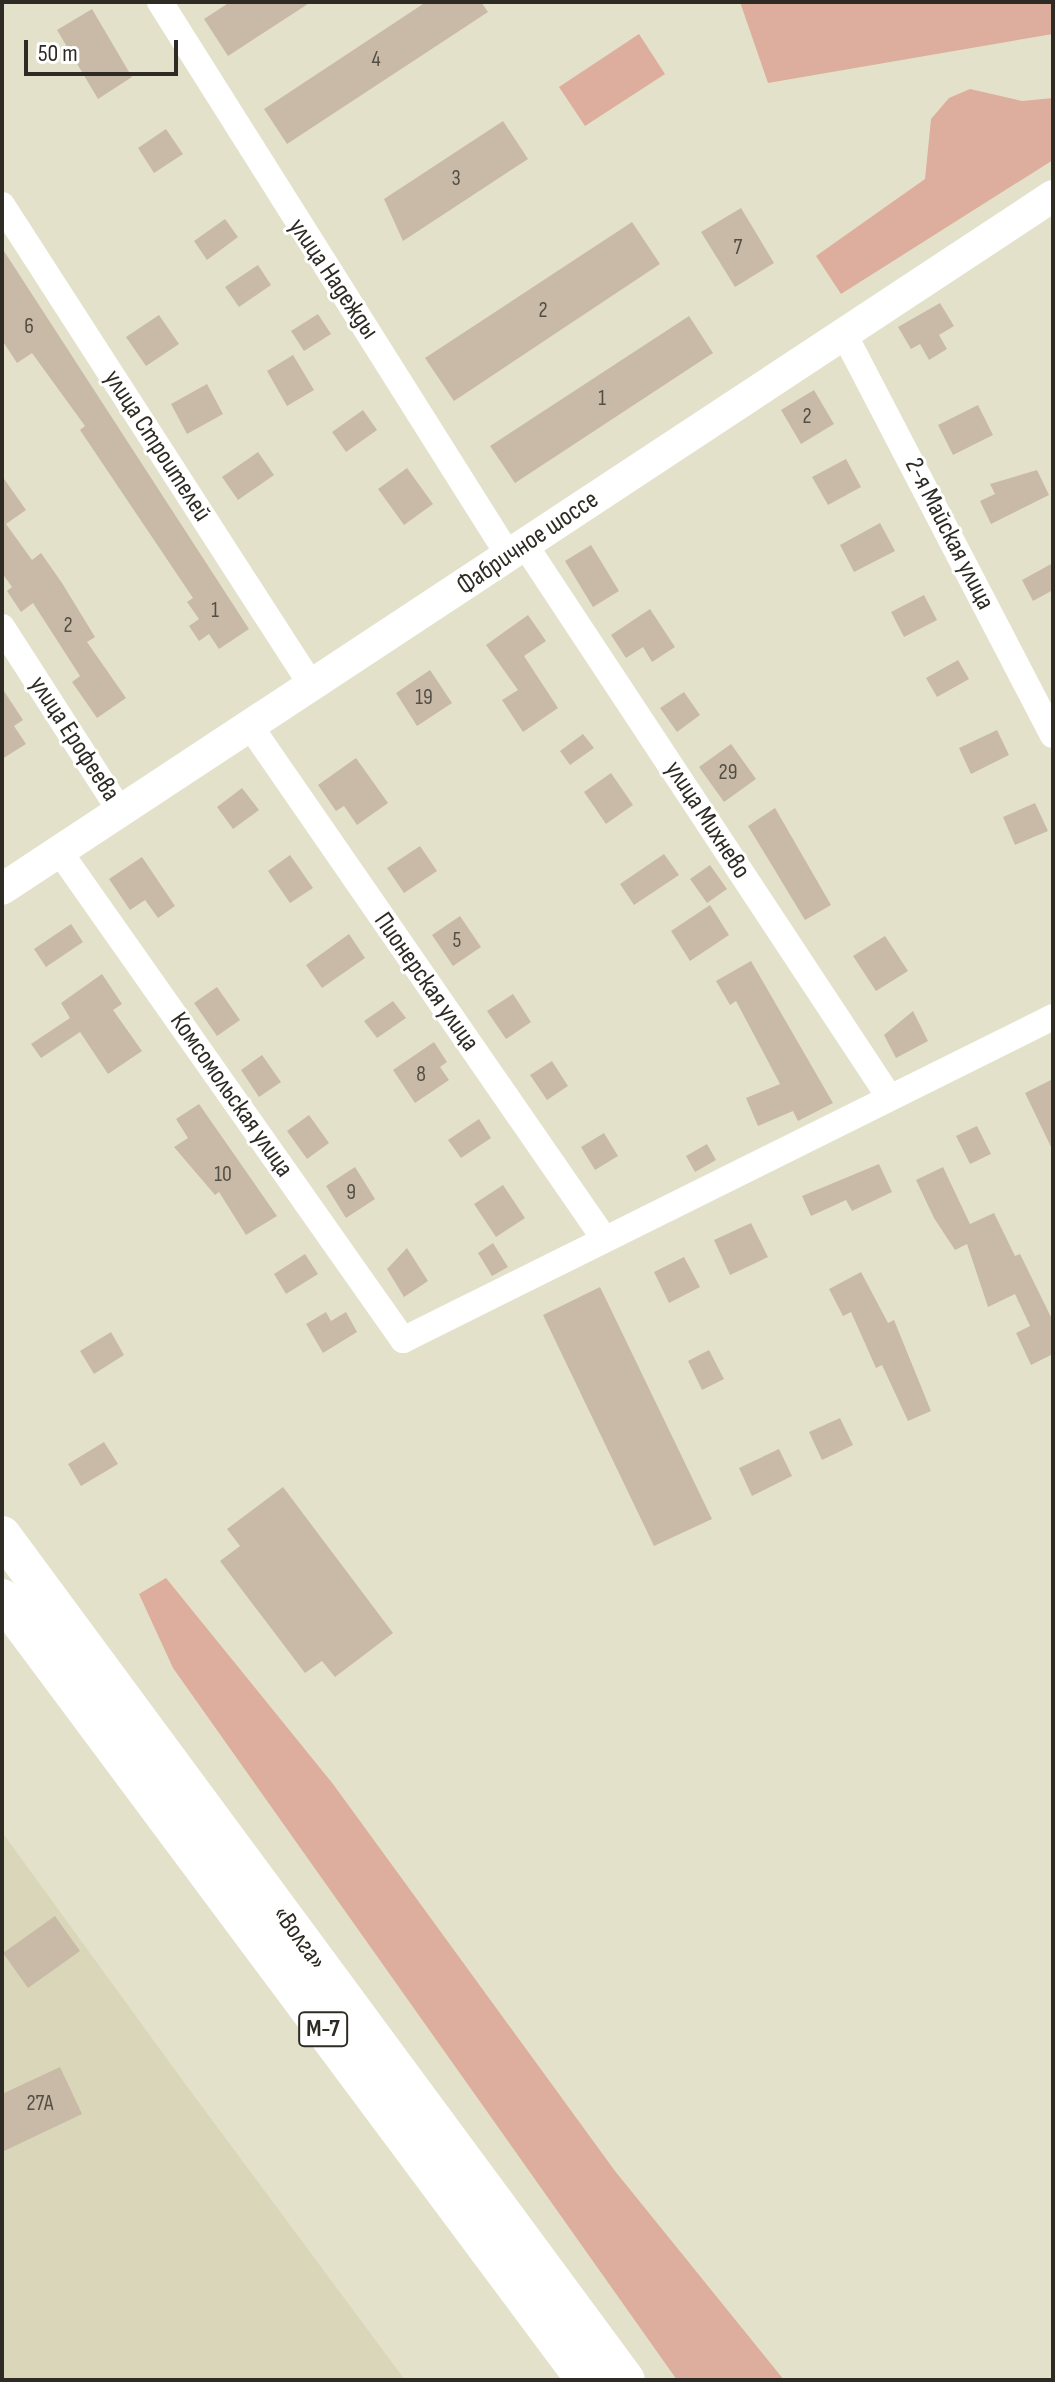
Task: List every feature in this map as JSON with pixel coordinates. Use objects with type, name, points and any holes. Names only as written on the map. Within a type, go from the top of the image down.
[{"type":"highway","name":"«Волга»","points":[[2,1535],[626,2380]]},
{"type":"highway","name":"«Волга»","points":[[2,1598],[14,1630],[585,2380]]},
{"type":"main road","name":"Фабричное шоссе","points":[[2,889],[1053,196]]},
{"type":"street","name":"улица Надежды","points":[[160,2],[517,550]]},
{"type":"street","name":"улица Строителей","points":[[2,205],[312,686]]},
{"type":"street","name":"2-я Майская улица","points":[[844,334],[1053,735]]},
{"type":"street","name":"улица Михнево","points":[[517,550],[888,1095]]},
{"type":"street","name":"улица Ерофеева","points":[[2,627],[120,811]]},
{"type":"street","name":"Пионерская улица","points":[[250,726],[603,1237]]},
{"type":"street","name":"Комсомольская улица","points":[[59,851],[403,1340],[603,1237]]},
{"type":"street","points":[[603,1237],[1053,1017]]},
{"type":"shaded area","points":[[740,2],[1053,2],[1053,34],[768,83]]},
{"type":"shaded area","points":[[639,34],[665,74],[585,126],[559,87]]},
{"type":"shaded area","points":[[970,89],[1022,101],[1053,98],[1053,160],[841,294],[816,256],[925,179],[931,119],[949,98]]},
{"type":"shaded area","points":[[166,1578],[333,1784],[615,2171],[784,2380],[677,2380],[173,1668],[139,1594]]},
{"type":"shaded area","points":[[2,1832],[186,2085],[405,2380],[2,2380]]},
{"type":"building","points":[[230,2],[311,2],[228,56],[204,19]]},
{"type":"building","points":[[426,2],[481,2],[488,12],[287,144],[264,109]]},
{"type":"building","points":[[92,9],[132,77],[98,99],[57,30]]},
{"type":"building","points":[[503,121],[528,159],[403,241],[384,199]]},
{"type":"building","points":[[166,129],[183,154],[154,173],[138,148]]},
{"type":"building","points":[[741,208],[774,263],[735,287],[701,232]]},
{"type":"building","points":[[225,219],[238,237],[207,260],[194,241]]},
{"type":"building","points":[[632,222],[660,264],[454,401],[425,358]]},
{"type":"building","points":[[2,248],[249,629],[219,649],[209,634],[199,641],[189,626],[199,619],[187,602],[193,598],[80,430],[85,426],[32,353],[17,363],[2,340]]},
{"type":"building","points":[[258,265],[271,285],[239,307],[225,287]]},
{"type":"building","points":[[940,303],[954,326],[939,335],[947,349],[929,360],[920,344],[911,349],[898,327]]},
{"type":"building","points":[[318,314],[331,334],[304,351],[291,331]]},
{"type":"building","points":[[159,315],[179,344],[146,366],[126,337]]},
{"type":"building","points":[[689,316],[713,353],[515,483],[490,446]]},
{"type":"building","points":[[293,355],[314,390],[287,406],[267,371]]},
{"type":"building","points":[[207,384],[223,414],[187,434],[171,404]]},
{"type":"building","points":[[814,390],[834,424],[801,444],[781,410]]},
{"type":"building","points":[[978,405],[993,435],[953,455],[938,425]]},
{"type":"building","points":[[363,410],[377,430],[346,452],[332,432]]},
{"type":"building","points":[[258,452],[274,475],[238,500],[222,477]]},
{"type":"building","points":[[846,459],[861,487],[828,505],[812,477]]},
{"type":"building","points":[[407,468],[433,504],[404,525],[378,489]]},
{"type":"building","points":[[1037,470],[1049,495],[991,524],[980,501],[995,494],[990,484]]},
{"type":"building","points":[[2,476],[26,510],[6,524],[32,560],[41,553],[62,583],[95,637],[87,642],[126,698],[97,718],[72,682],[80,676],[33,603],[21,612],[7,591],[12,587],[2,573]]},
{"type":"building","points":[[880,523],[895,551],[854,572],[840,545]]},
{"type":"building","points":[[591,545],[619,591],[593,607],[565,561]]},
{"type":"building","points":[[1053,563],[1053,590],[1033,601],[1022,580]]},
{"type":"building","points":[[924,595],[937,620],[904,637],[891,612]]},
{"type":"building","points":[[650,609],[675,647],[652,662],[643,647],[626,658],[611,635]]},
{"type":"building","points":[[528,615],[546,641],[524,656],[558,708],[523,732],[502,700],[518,690],[486,645]]},
{"type":"building","points":[[958,660],[969,679],[937,697],[926,678]]},
{"type":"building","points":[[430,670],[452,703],[417,726],[396,693]]},
{"type":"building","points":[[2,688],[23,720],[14,726],[26,744],[2,759]]},
{"type":"building","points":[[684,692],[700,715],[677,732],[660,708]]},
{"type":"building","points":[[997,730],[1009,755],[971,774],[959,748]]},
{"type":"building","points":[[583,734],[594,748],[570,765],[560,751]]},
{"type":"building","points":[[731,744],[756,779],[724,802],[699,767]]},
{"type":"building","points":[[356,758],[388,803],[357,825],[344,806],[336,811],[318,785]]},
{"type":"building","points":[[611,773],[633,805],[606,824],[584,792]]},
{"type":"building","points":[[242,788],[259,810],[233,829],[217,807]]},
{"type":"building","points":[[1035,803],[1048,831],[1015,845],[1003,817]]},
{"type":"building","points":[[775,808],[831,905],[805,920],[748,826]]},
{"type":"building","points":[[420,846],[437,871],[404,893],[387,868]]},
{"type":"building","points":[[664,854],[679,875],[634,905],[620,884]]},
{"type":"building","points":[[290,855],[313,888],[290,903],[268,871]]},
{"type":"building","points":[[142,857],[175,906],[158,918],[145,900],[130,910],[109,879]]},
{"type":"building","points":[[710,865],[727,889],[707,903],[690,879]]},
{"type":"building","points":[[710,905],[729,935],[690,961],[671,931]]},
{"type":"building","points":[[460,916],[481,947],[453,966],[432,935]]},
{"type":"building","points":[[71,924],[83,942],[46,967],[34,949]]},
{"type":"building","points":[[349,934],[365,958],[322,988],[306,965]]},
{"type":"building","points":[[885,936],[908,971],[876,991],[853,956]]},
{"type":"building","points":[[751,961],[833,1103],[798,1121],[793,1111],[758,1126],[746,1098],[780,1084],[736,1001],[730,1005],[716,981]]},
{"type":"building","points":[[102,974],[122,1004],[113,1010],[142,1051],[108,1074],[80,1032],[41,1058],[31,1044],[70,1018],[61,1003]]},
{"type":"building","points":[[217,987],[240,1020],[217,1036],[194,1003]]},
{"type":"building","points":[[513,994],[531,1022],[506,1039],[487,1011]]},
{"type":"building","points":[[393,1001],[406,1018],[377,1038],[364,1021]]},
{"type":"building","points":[[913,1011],[928,1041],[896,1058],[884,1035]]},
{"type":"building","points":[[434,1042],[447,1062],[440,1067],[449,1080],[415,1103],[393,1070]]},
{"type":"building","points":[[262,1055],[281,1082],[259,1097],[241,1070]]},
{"type":"building","points":[[552,1061],[568,1086],[547,1100],[530,1075]]},
{"type":"building","points":[[1053,1079],[1053,1151],[1025,1093]]},
{"type":"building","points":[[199,1104],[277,1216],[246,1235],[219,1192],[215,1195],[174,1147],[188,1138],[176,1119]]},
{"type":"building","points":[[309,1115],[329,1143],[307,1159],[287,1131]]},
{"type":"building","points":[[479,1119],[491,1138],[461,1158],[448,1140]]},
{"type":"building","points":[[977,1126],[991,1154],[970,1164],[956,1136]]},
{"type":"building","points":[[604,1133],[618,1156],[595,1170],[581,1147]]},
{"type":"building","points":[[707,1144],[716,1160],[695,1172],[686,1156]]},
{"type":"building","points":[[879,1164],[892,1192],[852,1211],[846,1200],[811,1216],[802,1196]]},
{"type":"building","points":[[355,1167],[375,1199],[346,1218],[326,1186]]},
{"type":"building","points":[[943,1167],[970,1224],[994,1213],[1015,1256],[1020,1254],[1053,1321],[1053,1354],[1031,1365],[1016,1333],[1030,1326],[1015,1294],[988,1307],[967,1244],[955,1250],[934,1218],[916,1180]]},
{"type":"building","points":[[503,1185],[525,1218],[496,1237],[474,1204]]},
{"type":"building","points":[[751,1223],[768,1257],[730,1275],[714,1240]]},
{"type":"building","points":[[493,1243],[508,1267],[492,1276],[478,1253]]},
{"type":"building","points":[[407,1248],[428,1281],[404,1297],[387,1269]]},
{"type":"building","points":[[305,1254],[318,1274],[286,1294],[274,1274]]},
{"type":"building","points":[[684,1257],[700,1287],[669,1303],[654,1272]]},
{"type":"building","points":[[861,1272],[888,1323],[894,1320],[931,1411],[908,1421],[882,1365],[876,1368],[851,1312],[843,1316],[829,1289]]},
{"type":"building","points":[[600,1287],[712,1519],[654,1546],[543,1315]]},
{"type":"building","points":[[326,1312],[331,1321],[346,1312],[357,1332],[323,1353],[306,1324]]},
{"type":"building","points":[[111,1332],[124,1355],[94,1374],[80,1351]]},
{"type":"building","points":[[709,1350],[724,1379],[702,1390],[688,1361]]},
{"type":"building","points":[[840,1418],[853,1445],[822,1460],[809,1432]]},
{"type":"building","points":[[104,1442],[118,1464],[81,1486],[68,1464]]},
{"type":"building","points":[[779,1449],[792,1476],[752,1496],[739,1468]]},
{"type":"building","points":[[283,1487],[393,1633],[335,1677],[322,1661],[305,1673],[220,1561],[240,1546],[227,1529]]},
{"type":"building","points":[[55,1916],[80,1951],[28,1988],[3,1953]]},
{"type":"building","points":[[60,2067],[82,2114],[2,2152],[2,2094]]}]
